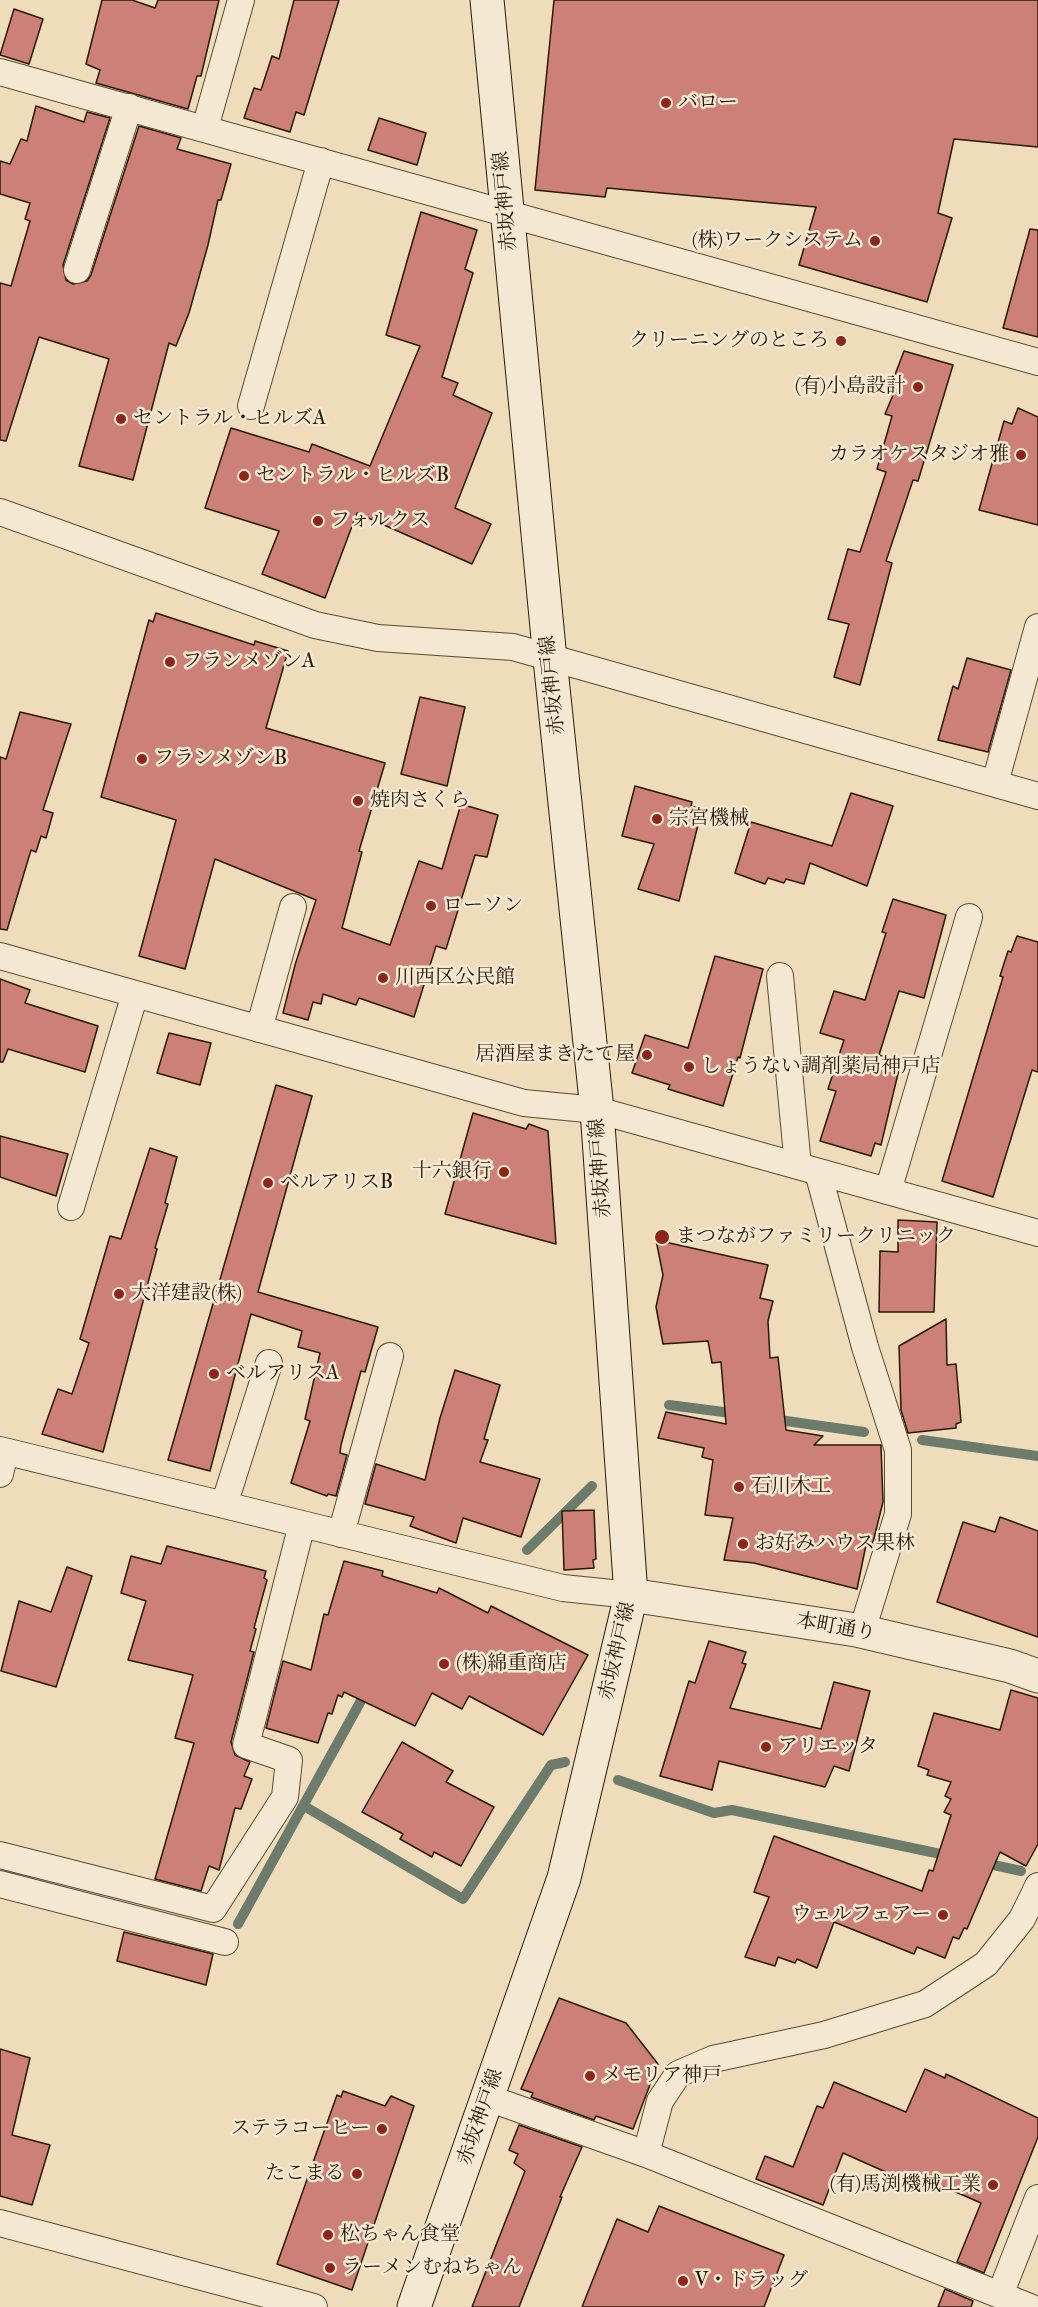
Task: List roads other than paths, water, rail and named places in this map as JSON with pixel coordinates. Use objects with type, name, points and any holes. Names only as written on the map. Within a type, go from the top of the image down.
[{"type":"main road","name":"赤坂神戸線","points":[[414,2307],[564,1878],[632,1595],[597,1110],[506,214],[487,0]]},
{"type":"main road","name":"本町通り","points":[[632,1595],[862,1631],[1010,1666],[1038,1676]]},
{"type":"street","points":[[205,128],[241,0]]},
{"type":"street","points":[[0,72],[506,214],[836,303],[1038,362]]},
{"type":"street","points":[[77,270],[129,107]]},
{"type":"street","points":[[250,406],[321,161]]},
{"type":"street","points":[[0,512],[315,625],[378,638],[513,647],[1038,796]]},
{"type":"street","points":[[995,783],[1038,627]]},
{"type":"street","points":[[259,1029],[293,907]]},
{"type":"street","points":[[888,1191],[969,917]]},
{"type":"street","points":[[0,956],[524,1103],[597,1110],[1038,1233]]},
{"type":"street","points":[[780,976],[808,1169],[898,1450],[898,1514],[862,1631]]},
{"type":"street","points":[[72,1207],[135,994]]},
{"type":"street","points":[[341,1534],[390,1356]]},
{"type":"street","points":[[224,1505],[269,1363]]},
{"type":"street","points":[[2,1459],[224,1505],[563,1588],[632,1595]]},
{"type":"street","points":[[0,1856],[213,1910],[285,1797],[289,1760],[246,1745],[302,1524]]},
{"type":"street","points":[[0,1884],[225,1942]]},
{"type":"street","points":[[646,2154],[660,2101],[678,2074],[713,2059],[824,2036],[925,2004],[986,1964],[1022,1919],[1038,1886]]},
{"type":"street","points":[[488,2098],[646,2154],[1030,2307]]},
{"type":"street","points":[[1000,2295],[1038,2198]]},
{"type":"street","points":[[0,2223],[314,2307]]},
{"type":"waterway","points":[[669,1405],[739,1414]]},
{"type":"waterway","points":[[772,1419],[864,1432]]},
{"type":"waterway","points":[[922,1440],[1038,1456]]},
{"type":"waterway","points":[[527,1550],[592,1486]]},
{"type":"waterway","points":[[238,1924],[368,1688]]},
{"type":"waterway","points":[[304,1806],[463,1899],[551,1765],[565,1762]]},
{"type":"waterway","points":[[618,1780],[714,1813],[732,1810],[950,1856]]},
{"type":"waterway","points":[[980,1862],[1021,1871]]},
{"type":"place","name":"バロー","points":[[666,103]]},
{"type":"place","name":"(株)ワークシステム","points":[[875,241]]},
{"type":"place","name":"クリーニングのところ","points":[[841,341]]},
{"type":"place","name":"(有)小島設計","points":[[918,387]]},
{"type":"place","name":"セントラル・ヒルズA","points":[[121,419]]},
{"type":"place","name":"カラオケスタジオ雅","points":[[1021,455]]},
{"type":"place","name":"セントラル・ヒルズB","points":[[244,476]]},
{"type":"place","name":"フォルクス","points":[[318,521]]},
{"type":"place","name":"フランメゾンA","points":[[170,662]]},
{"type":"place","name":"フランメゾンB","points":[[142,759]]},
{"type":"place","name":"焼肉さくら","points":[[358,801]]},
{"type":"place","name":"宗宮機械","points":[[657,819]]},
{"type":"place","name":"ローソン","points":[[431,906]]},
{"type":"place","name":"川西区公民館","points":[[383,978]]},
{"type":"place","name":"居酒屋まきたて屋","points":[[647,1055]]},
{"type":"place","name":"しょうない調剤薬局神戸店","points":[[689,1067]]},
{"type":"place","name":"十六銀行","points":[[504,1172]]},
{"type":"place","name":"ベルアリスB","points":[[268,1183]]},
{"type":"place","name":"まつながファミリークリニック","points":[[662,1237]]},
{"type":"place","name":"大洋建設(株)","points":[[119,1294]]},
{"type":"place","name":"ベルアリスA","points":[[214,1374]]},
{"type":"place","name":"石川木工","points":[[739,1487]]},
{"type":"place","name":"お好みハウス果林","points":[[743,1544]]},
{"type":"place","name":"(株)綿重商店","points":[[444,1664]]},
{"type":"place","name":"アリエッタ","points":[[766,1747]]},
{"type":"place","name":"ウェルフェアー","points":[[943,1915]]},
{"type":"place","name":"メモリア神戸","points":[[590,2076]]},
{"type":"place","name":"ステラコーヒー","points":[[382,2129]]},
{"type":"place","name":"たこまる","points":[[357,2174]]},
{"type":"place","name":"(有)馬渕機械工業","points":[[993,2185]]},
{"type":"place","name":"松ちゃん食堂","points":[[328,2235]]},
{"type":"place","name":"ラーメンむねちゃん","points":[[330,2268]]},
{"type":"place","name":"V・ドラッグ","points":[[683,2281]]}]
